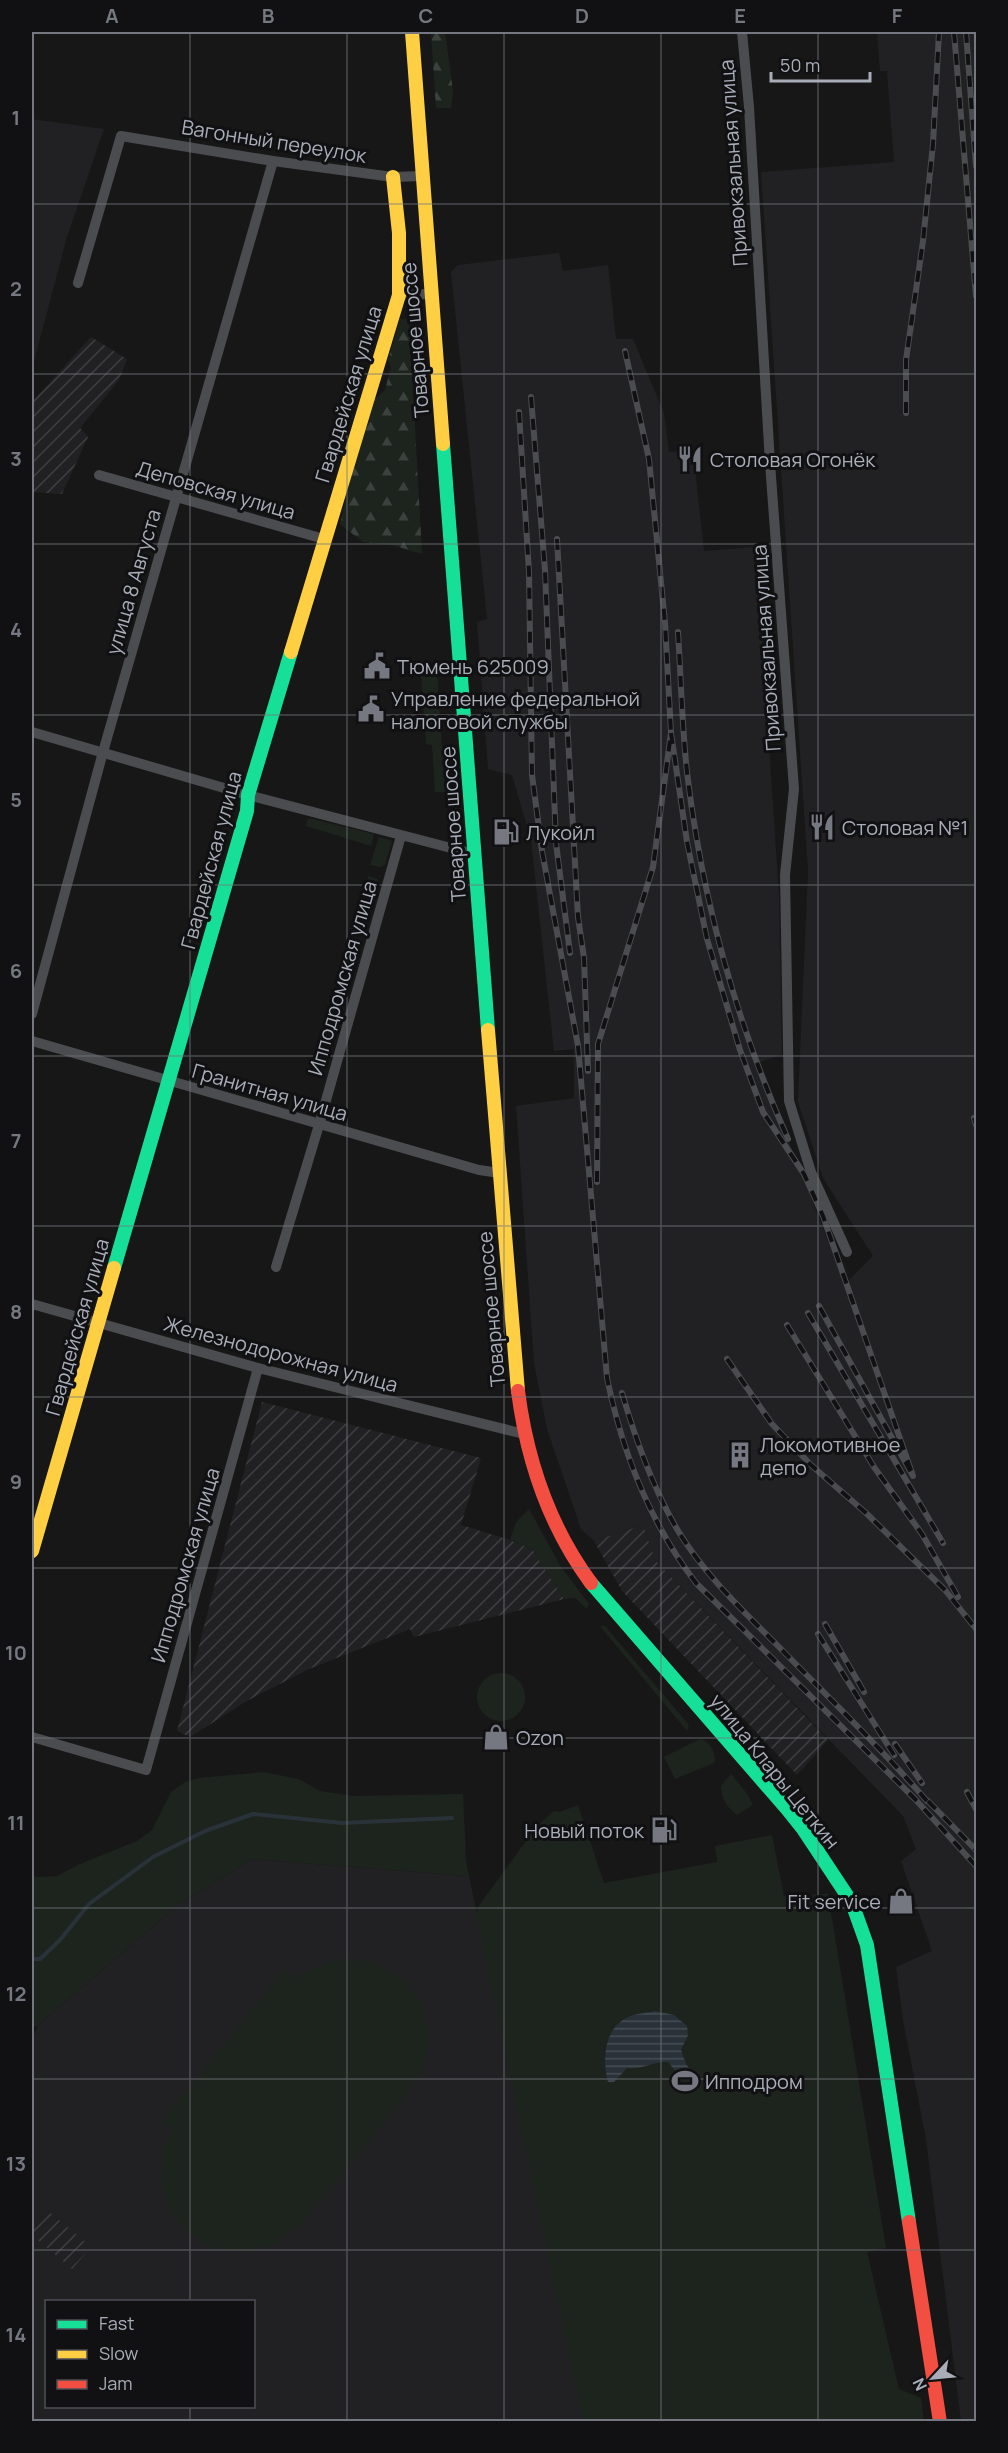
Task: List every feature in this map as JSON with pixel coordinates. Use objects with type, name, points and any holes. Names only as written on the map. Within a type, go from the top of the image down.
[{"type":"street","name":"Товарное шоссе","points":[[412,32],[474,854],[517,1384],[524,1434]]},
{"type":"street","name":"Привокзальная улица","points":[[742,32],[749,107],[770,463],[794,789],[785,875],[789,1101],[811,1172],[848,1251]]},
{"type":"street","name":"Вагонный переулок","points":[[78,283],[121,136],[273,161],[393,177],[422,176]]},
{"type":"street","name":"улица 8 Августа","points":[[32,1014],[103,752],[273,161]]},
{"type":"street","name":"Гвардейская улица","points":[[32,1551],[247,811],[248,795],[399,295],[399,233],[393,177]]},
{"type":"street","points":[[399,295],[431,294]]},
{"type":"street","name":"Деповская улица","points":[[99,475],[324,539]]},
{"type":"street","points":[[32,732],[248,795],[474,854]]},
{"type":"street","name":"Ипподромская улица","points":[[276,1267],[401,836]]},
{"type":"street","name":"Гранитная улица","points":[[32,1041],[319,1125],[479,1170],[500,1173]]},
{"type":"street","name":"Железнодорожная улица","points":[[32,1304],[258,1368],[524,1434]]},
{"type":"street","name":"Ипподромская улица","points":[[32,1737],[146,1770],[258,1368]]},
{"type":"street","name":"улица Клары Цеткин","points":[[524,1434],[538,1488],[564,1544],[590,1581],[737,1749],[803,1829],[852,1903],[867,1945],[939,2421]]},
{"type":"shaded area","points":[[877,32],[976,32],[976,2421],[961,2421],[926,2139],[903,2021],[896,1967],[932,1951],[901,1861],[916,1849],[903,1816],[655,1560],[643,1525],[594,1541],[581,1529],[547,1429],[534,1363],[516,1106],[574,1098],[574,1049],[554,1051],[531,840],[512,775],[488,769],[477,622],[487,619],[451,272],[458,265],[559,253],[563,271],[608,265],[616,339],[633,339],[664,413],[669,452],[693,450],[704,551],[756,547],[779,896],[782,1054],[758,1063],[845,1284],[873,1256],[823,1178],[798,1102],[808,871],[761,172],[894,162],[887,71],[880,71]]},
{"type":"shaded area","points":[[32,119],[104,129],[67,237],[32,369]]},
{"type":"shaded area","points":[[91,337],[127,359],[119,380],[80,428],[88,437],[62,494],[32,492],[32,402]]},
{"type":"shaded area","points":[[262,1402],[481,1458],[461,1525],[510,1540],[533,1550],[564,1599],[414,1637],[410,1629],[309,1669],[245,1702],[190,1737],[177,1731]]},
{"type":"shaded area","points":[[643,1525],[655,1560],[828,1740],[797,1775],[622,1591],[594,1541]]},
{"type":"shaded area","points":[[252,1859],[469,1876],[584,2421],[32,2421],[32,2039],[38,2025],[178,1905]]},
{"type":"shaded area","points":[[655,2011],[674,2015],[687,2026],[688,2035],[681,2050],[692,2072],[685,2077],[678,2074],[668,2062],[662,2062],[638,2068],[627,2068],[614,2082],[608,2082],[605,2064],[607,2044],[615,2027],[631,2016]]},
{"type":"shaded area","points":[[47,2210],[91,2247],[72,2269],[32,2235],[32,2228]]},
{"type":"green space","points":[[431,32],[445,32],[453,91],[451,108],[436,108]]},
{"type":"green space","points":[[400,319],[409,320],[422,554],[392,545],[363,542],[340,524],[366,407],[385,390],[391,367],[388,360]]},
{"type":"green space","points":[[437,672],[445,792],[435,792],[432,745],[426,744],[421,674]]},
{"type":"green space","points":[[308,818],[374,834],[371,846],[306,826]]},
{"type":"green space","points":[[379,837],[392,841],[385,865],[380,867],[370,865]]},
{"type":"green space","points":[[368,876],[377,879],[380,884],[372,908],[368,912],[359,907]]},
{"type":"green space","points":[[529,1509],[561,1567],[589,1604],[587,1609],[575,1598],[564,1599],[533,1550],[510,1540],[516,1522]]},
{"type":"green space","points":[[600,1626],[605,1626],[689,1725],[687,1731]]},
{"type":"green space","points":[[501,1673],[518,1680],[525,1697],[518,1714],[501,1721],[484,1714],[477,1697],[484,1680]]},
{"type":"green space","points":[[700,1739],[712,1748],[714,1763],[675,1779],[664,1757]]},
{"type":"green space","points":[[263,1772],[299,1779],[320,1791],[354,1796],[463,1794],[466,1860],[469,1876],[252,1859],[178,1905],[32,2028],[32,1875],[57,1876],[137,1841],[152,1830],[171,1792],[185,1782],[199,1778]]},
{"type":"green space","points":[[731,1774],[753,1805],[737,1815],[725,1802],[721,1786]]},
{"type":"green space","name":"Ипподром","points":[[578,1805],[604,1883],[717,1862],[715,1846],[772,1835],[784,1896],[828,1894],[886,2248],[867,2252],[899,2389],[921,2398],[924,2421],[583,2421],[476,1913],[480,1904],[537,1826],[554,1811],[560,1812]]},
{"type":"green space","points":[[345,1959],[374,1962],[403,1979],[421,2002],[429,2033],[426,2062],[410,2091],[300,2226],[274,2245],[245,2252],[214,2248],[188,2233],[168,2207],[161,2178],[165,2146],[173,2131],[162,2121],[285,1969],[297,1978],[317,1966]]},
{"type":"waterway","points":[[32,1959],[40,1959],[60,1940],[89,1904],[153,1857],[205,1831],[253,1814],[342,1823],[452,1818]]},
{"type":"railway","points":[[906,413],[906,360],[923,241],[933,144],[939,32]]},
{"type":"railway","points":[[954,32],[976,296]]},
{"type":"railway","points":[[966,32],[976,166]]},
{"type":"railway","points":[[597,1182],[598,1044],[653,867],[671,733],[665,623],[649,459],[625,351]]},
{"type":"railway","points":[[531,397],[545,570],[556,843],[570,953]]},
{"type":"railway","points":[[519,412],[529,572],[532,775],[542,851],[578,1046],[607,1378],[621,1432],[652,1511],[665,1536],[696,1583],[915,1799],[976,1866]]},
{"type":"railway","points":[[557,539],[578,917],[584,958],[588,1071]]},
{"type":"railway","points":[[678,632],[687,772],[712,913],[752,1050],[788,1139]]},
{"type":"railway","points":[[671,733],[687,842],[707,939],[740,1050],[763,1112],[804,1174],[823,1216],[913,1476],[819,1306]]},
{"type":"railway","points":[[974,1118],[976,1125]]},
{"type":"railway","points":[[808,1313],[943,1543]]},
{"type":"railway","points":[[787,1325],[874,1467],[922,1534],[958,1597]]},
{"type":"railway","points":[[727,1359],[772,1424],[811,1465],[866,1513],[945,1590],[976,1629]]},
{"type":"railway","points":[[622,1393],[652,1479],[687,1545],[737,1605],[927,1801]]},
{"type":"railway","points":[[825,1624],[864,1692]]},
{"type":"railway","points":[[818,1634],[894,1755]]},
{"type":"railway","points":[[895,1744],[922,1783]]},
{"type":"railway","points":[[967,1792],[976,1809]]},
{"type":"railway","points":[[928,1801],[976,1850]]},
{"type":"traffic: fast","points":[[443,444],[488,1030]]},
{"type":"traffic: fast","points":[[114,1268],[247,811],[248,795],[291,652]]},
{"type":"traffic: fast","points":[[591,1583],[787,1809],[852,1903],[867,1945],[909,2222]]},
{"type":"traffic: slow","points":[[412,32],[443,444]]},
{"type":"traffic: slow","points":[[291,652],[399,295],[399,233],[393,177]]},
{"type":"traffic: slow","points":[[488,1030],[518,1391]]},
{"type":"traffic: slow","points":[[32,1551],[114,1268]]},
{"type":"traffic: jam","points":[[518,1391],[527,1443],[542,1492],[563,1539],[591,1583]]},
{"type":"traffic: jam","points":[[909,2222],[940,2422]]},
{"type":"place","name":"Столовая Огонёк","points":[[690,459]]},
{"type":"place","name":"Тюмень 625009","points":[[377,666]]},
{"type":"place","name":"Управление федеральной налоговой службы","points":[[371,709]]},
{"type":"place","name":"Столовая №1","points":[[822,827]]},
{"type":"place","name":"Лукойл","points":[[506,832]]},
{"type":"place","name":"Локомотивное депо","points":[[740,1455]]},
{"type":"place","name":"Ozon","points":[[496,1737]]},
{"type":"place","name":"Новый поток","points":[[664,1830]]},
{"type":"place","name":"Fit service","points":[[901,1901]]},
{"type":"place","name":"Ипподром","points":[[685,2081]]}]
